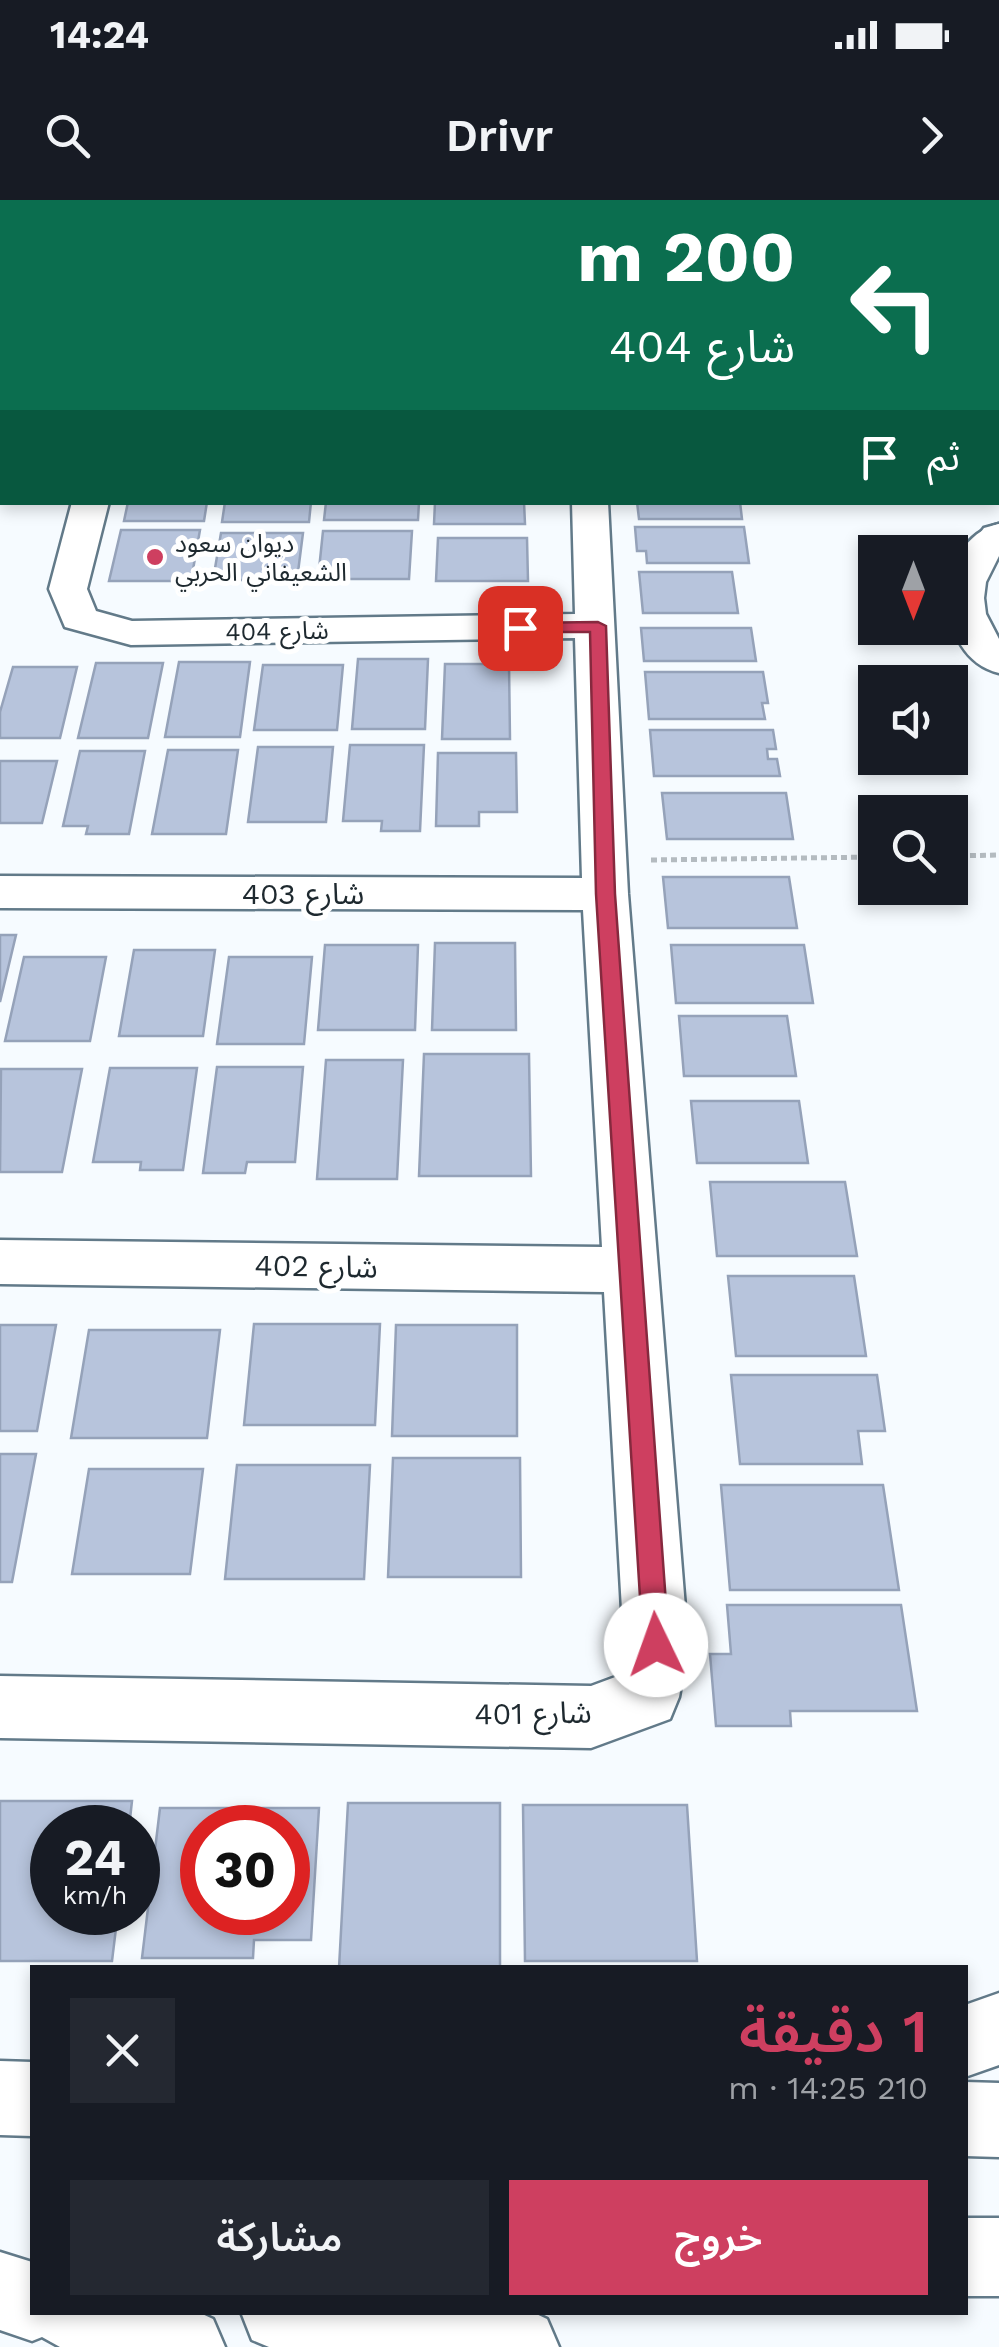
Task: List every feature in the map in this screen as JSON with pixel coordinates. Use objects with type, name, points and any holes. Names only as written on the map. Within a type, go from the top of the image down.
[{"type":"street","name":"شارع 404","points":[[91,505],[68,589],[78,619],[131,633],[598,626]]},
{"type":"street","name":"شارع 401","points":[[0,1707],[591,1717],[647,1697],[656,1645],[605,877],[590,505]]},
{"type":"street","points":[[999,535],[973,560],[962,589],[968,622],[999,660]]},
{"type":"street","name":"شارع 403","points":[[0,892],[605,877]]},
{"type":"street","name":"شارع 402","points":[[0,1262],[633,1270]]},
{"type":"street","points":[[968,2041],[999,2029]]},
{"type":"street","points":[[0,2098],[30,2098]]},
{"type":"street","points":[[968,2119],[999,2120]]},
{"type":"street","points":[[968,2257],[999,2258]]},
{"type":"street","points":[[0,2291],[30,2297]]},
{"type":"street","points":[[81,2315],[184,2347]]},
{"type":"street","points":[[308,2315],[519,2347]]},
{"type":"path","points":[[968,856],[999,855]]},
{"type":"path","points":[[605,877],[858,858]]},
{"type":"building","points":[[127,505],[207,505],[204,521],[124,521]]},
{"type":"building","points":[[225,505],[311,505],[309,522],[222,522]]},
{"type":"building","points":[[326,505],[419,505],[418,520],[324,520]]},
{"type":"building","points":[[435,505],[524,505],[525,524],[434,524]]},
{"type":"building","points":[[637,505],[740,505],[742,519],[639,519]]},
{"type":"building","points":[[635,527],[744,527],[749,563],[647,563],[646,551],[637,551]]},
{"type":"building","points":[[121,530],[200,530],[191,581],[109,581]]},
{"type":"building","points":[[323,531],[412,531],[409,579],[318,579]]},
{"type":"building","points":[[221,533],[303,533],[297,580],[213,580]]},
{"type":"building","points":[[438,538],[527,538],[528,581],[436,581]]},
{"type":"building","points":[[639,572],[732,572],[738,613],[643,613]]},
{"type":"building","points":[[641,628],[751,628],[756,661],[644,661]]},
{"type":"building","points":[[358,659],[428,659],[425,729],[352,729]]},
{"type":"building","points":[[179,662],[250,662],[240,737],[165,737]]},
{"type":"building","points":[[96,663],[163,663],[148,738],[78,738]]},
{"type":"building","points":[[445,664],[509,664],[510,739],[442,739]]},
{"type":"building","points":[[263,665],[343,665],[337,730],[254,730]]},
{"type":"building","points":[[13,667],[77,667],[60,738],[0,738],[0,712]]},
{"type":"building","points":[[645,672],[763,672],[768,703],[762,703],[765,719],[649,719]]},
{"type":"building","points":[[650,730],[773,730],[776,749],[767,749],[768,759],[777,759],[780,776],[654,776]]},
{"type":"building","points":[[350,745],[424,745],[420,831],[381,831],[382,821],[343,821]]},
{"type":"building","points":[[258,747],[333,747],[326,822],[248,822]]},
{"type":"building","points":[[168,750],[238,750],[226,834],[152,834]]},
{"type":"building","points":[[80,751],[145,751],[129,834],[86,834],[88,826],[63,826]]},
{"type":"building","points":[[438,753],[516,753],[517,812],[479,812],[479,826],[436,826]]},
{"type":"building","points":[[0,761],[57,761],[42,823],[0,823]]},
{"type":"building","points":[[662,793],[786,793],[793,839],[667,839]]},
{"type":"building","points":[[663,877],[789,877],[797,928],[668,928]]},
{"type":"building","points":[[0,935],[16,935],[0,1002]]},
{"type":"building","points":[[435,943],[515,943],[516,1030],[432,1030]]},
{"type":"building","points":[[325,945],[418,945],[415,1030],[318,1030]]},
{"type":"building","points":[[671,945],[804,945],[813,1003],[676,1003]]},
{"type":"building","points":[[134,950],[215,950],[203,1036],[119,1036]]},
{"type":"building","points":[[24,957],[106,957],[90,1041],[5,1041]]},
{"type":"building","points":[[229,957],[312,957],[304,1044],[217,1044]]},
{"type":"building","points":[[679,1016],[787,1016],[796,1076],[684,1076]]},
{"type":"building","points":[[424,1054],[529,1054],[531,1176],[419,1176]]},
{"type":"building","points":[[326,1060],[403,1060],[397,1179],[317,1179]]},
{"type":"building","points":[[217,1067],[303,1067],[295,1162],[247,1162],[245,1173],[203,1173]]},
{"type":"building","points":[[110,1068],[197,1068],[183,1170],[140,1170],[141,1162],[93,1162]]},
{"type":"building","points":[[1,1069],[82,1069],[62,1172],[0,1172]]},
{"type":"building","points":[[691,1101],[799,1101],[808,1163],[697,1163]]},
{"type":"building","points":[[710,1182],[845,1182],[857,1256],[717,1256]]},
{"type":"building","points":[[728,1276],[854,1276],[866,1356],[736,1356]]},
{"type":"building","points":[[254,1324],[380,1324],[375,1425],[244,1425]]},
{"type":"building","points":[[0,1325],[56,1325],[37,1431],[0,1431]]},
{"type":"building","points":[[396,1325],[517,1325],[517,1436],[392,1436]]},
{"type":"building","points":[[89,1330],[220,1330],[207,1438],[71,1438]]},
{"type":"building","points":[[731,1375],[877,1375],[885,1431],[858,1431],[862,1464],[740,1464]]},
{"type":"building","points":[[0,1454],[36,1454],[12,1582],[0,1582]]},
{"type":"building","points":[[393,1458],[520,1458],[521,1577],[388,1577]]},
{"type":"building","points":[[237,1465],[370,1465],[364,1579],[225,1579]]},
{"type":"building","points":[[89,1469],[203,1469],[190,1574],[72,1574]]},
{"type":"building","points":[[721,1485],[883,1485],[899,1590],[730,1590]]},
{"type":"building","points":[[727,1605],[901,1605],[917,1711],[790,1711],[791,1726],[716,1726],[710,1654],[731,1654]]},
{"type":"building","points":[[0,1801],[132,1801],[132,1805],[30,1805],[30,1935],[115,1935],[112,1961],[0,1961]]},
{"type":"building","points":[[348,1803],[500,1803],[500,1965],[339,1965]]},
{"type":"building","points":[[523,1805],[687,1805],[697,1961],[525,1961]]},
{"type":"building","points":[[160,1808],[180,1808],[180,1935],[310,1935],[310,1808],[319,1808],[311,1940],[254,1940],[253,1958],[142,1958],[145,1935],[160,1935]]},
{"type":"place","name":"ديوان سعود الشعيفاني الحربي","points":[[155,557]]},
{"type":"route","points":[[520,628],[598,626],[606,894],[656,1645]]}]
